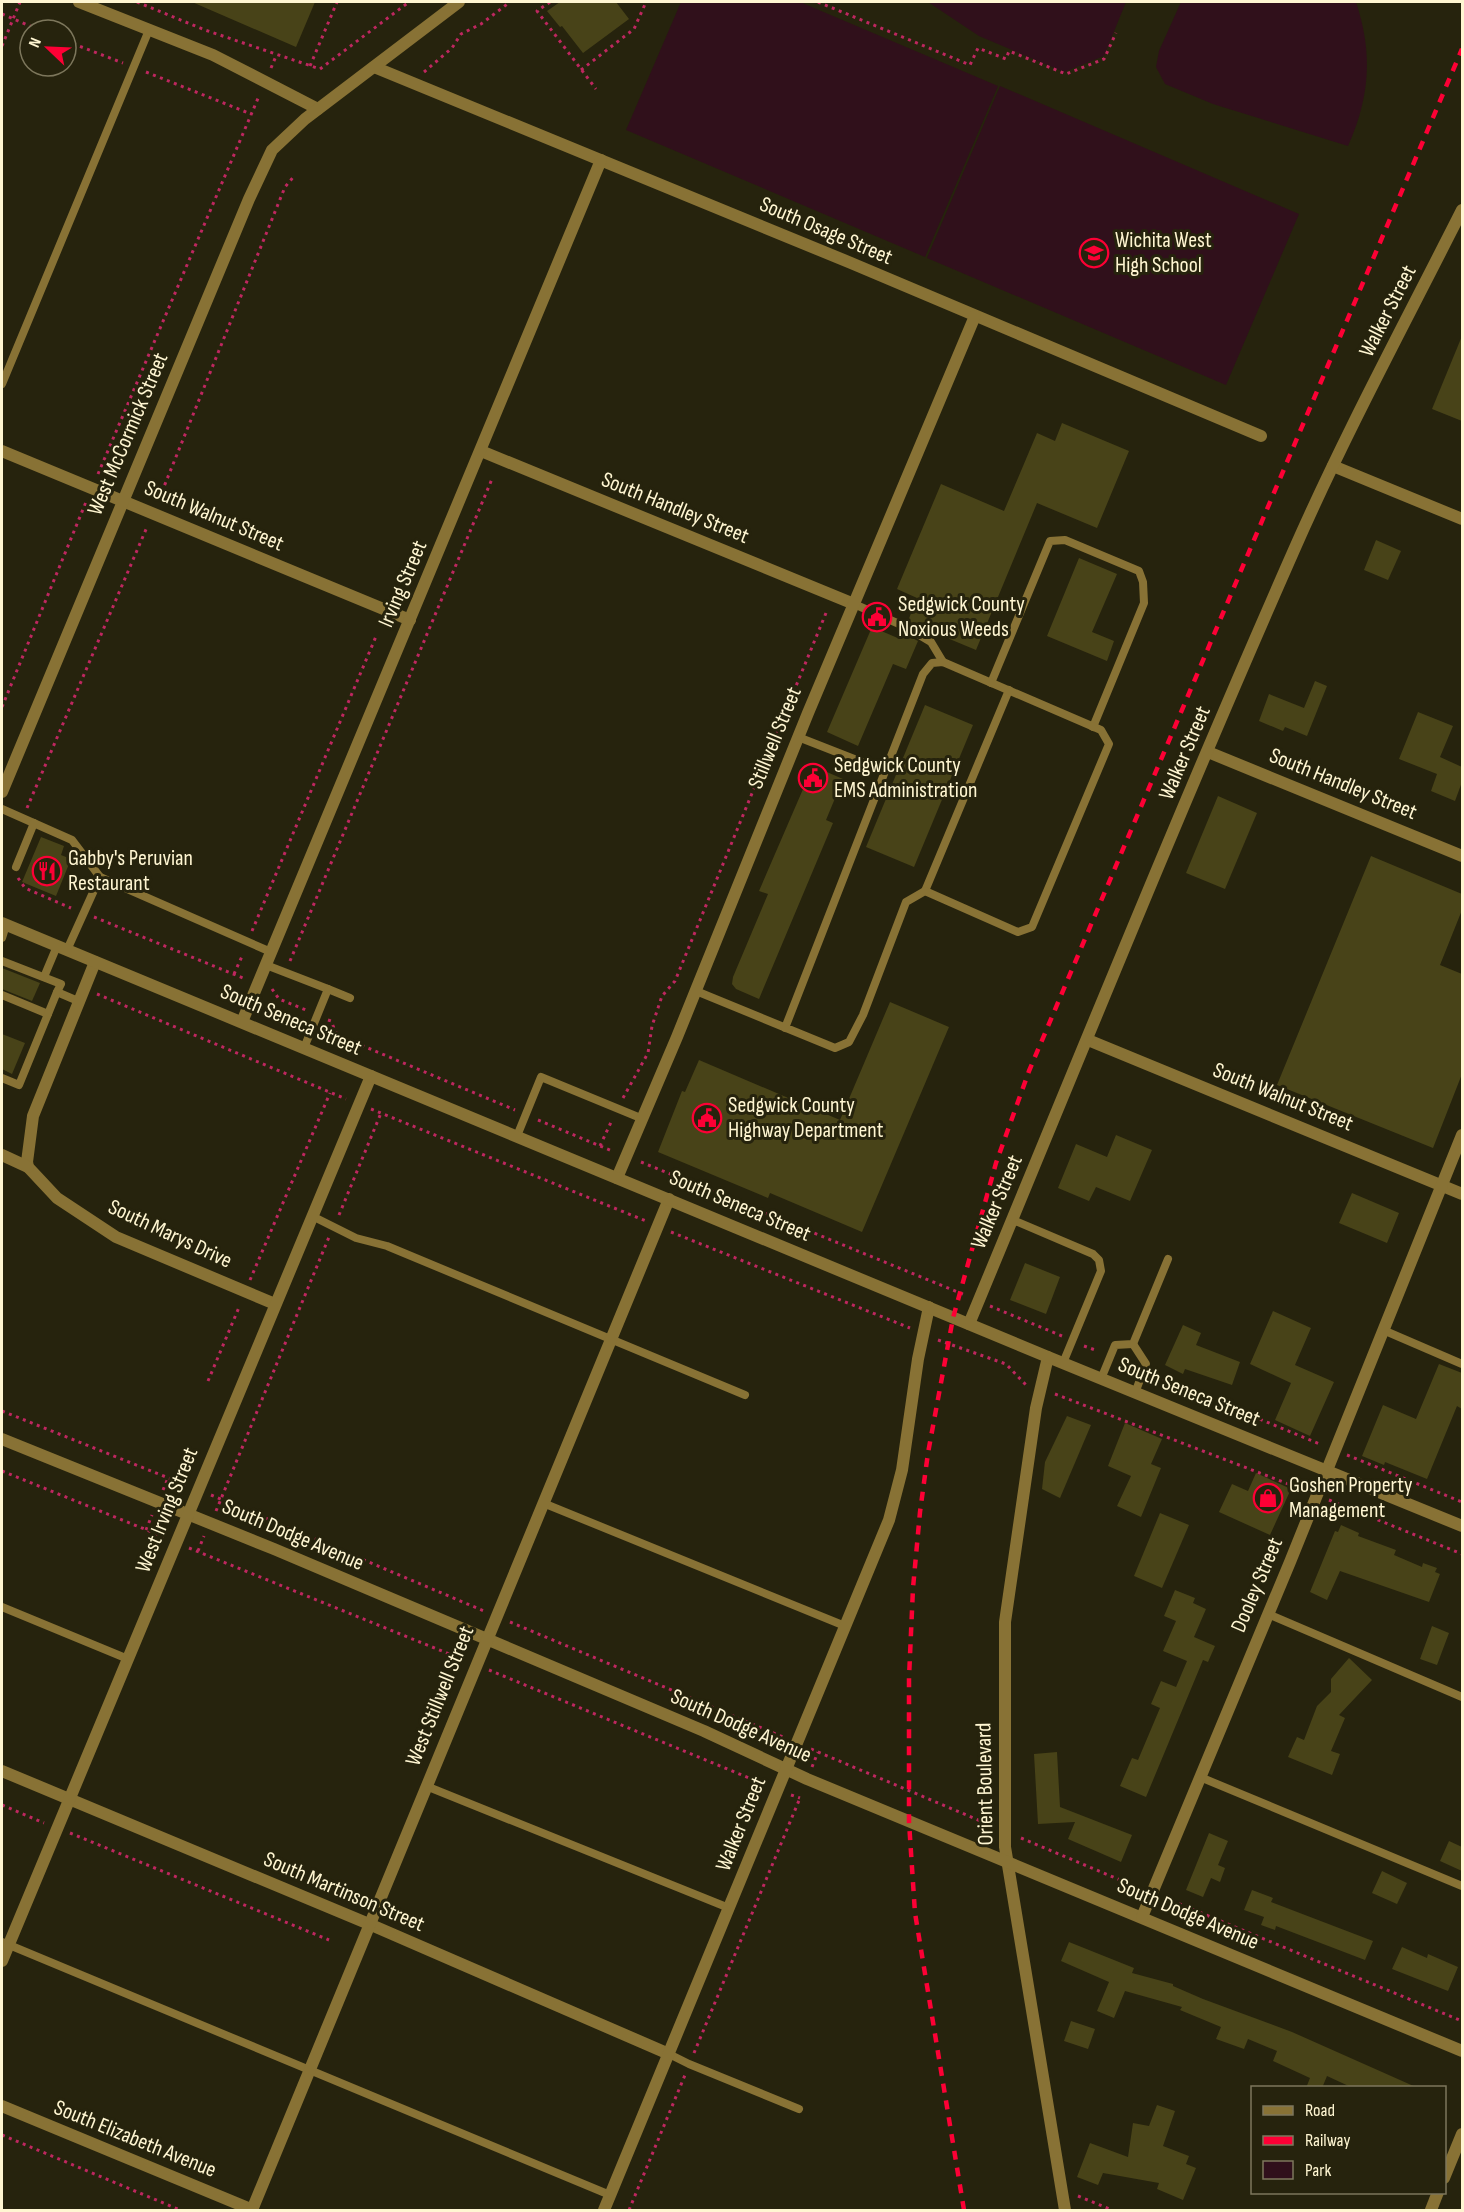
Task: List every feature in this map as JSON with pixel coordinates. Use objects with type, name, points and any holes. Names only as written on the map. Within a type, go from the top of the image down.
[{"type":"street","points":[[79,2],[213,55],[318,109]]},
{"type":"street","name":"West McCormick Street","points":[[2,792],[249,199],[272,150],[318,109],[459,2]]},
{"type":"street","name":"South Osage Street","points":[[374,67],[1262,436]]},
{"type":"street","name":"Irving Street","points":[[242,1022],[601,160]]},
{"type":"street","name":"Walker Street","points":[[969,1324],[1294,549],[1333,466],[1462,210]]},
{"type":"street","name":"Stillwell Street","points":[[617,1178],[696,991],[798,737],[975,316]]},
{"type":"street","name":"South Walnut Street","points":[[2,451],[410,620]]},
{"type":"street","name":"South Handley Street","points":[[481,451],[854,604]]},
{"type":"street","points":[[1333,466],[1462,519]]},
{"type":"street","name":"South Handley Street","points":[[1208,752],[1462,856]]},
{"type":"street","name":"South Seneca Street","points":[[3,929],[62,948],[1101,1379],[1462,1526]]},
{"type":"street","points":[[28,1167],[33,1116],[95,962]]},
{"type":"street","name":"South Walnut Street","points":[[1088,1040],[1462,1194]]},
{"type":"street","name":"West Irving Street","points":[[2,1961],[5,1943],[70,1798],[371,1076]]},
{"type":"street","name":"Dooley Street","points":[[1142,1917],[1327,1471],[1462,1135]]},
{"type":"street","name":"South Marys Drive","points":[[2,1155],[28,1167],[57,1198],[116,1237],[275,1304]]},
{"type":"street","name":"West Stillwell Street","points":[[253,2210],[669,1199]]},
{"type":"street","name":"Walker Street","points":[[604,2211],[889,1520],[902,1470],[929,1307]]},
{"type":"street","name":"Orient Boulevard","points":[[1048,1357],[1040,1389],[1005,1622],[1005,1832],[1007,1862],[1065,2211]]},
{"type":"street","name":"South Dodge Avenue","points":[[2,1439],[487,1639],[704,1731],[807,1779],[1462,2050]]},
{"type":"street","name":"South Martinson Street","points":[[2,1771],[369,1924],[669,2054]]},
{"type":"street","name":"South Elizabeth Avenue","points":[[2,2106],[253,2210]]},
{"type":"street","points":[[1446,2173],[1462,2134]]},
{"type":"street","points":[[1434,2210],[1438,2194]]},
{"type":"lane","points":[[2,384],[149,30]]},
{"type":"lane","points":[[991,682],[1050,541],[1065,540],[1139,571],[1143,582],[1144,603],[1093,727]]},
{"type":"lane","points":[[854,604],[906,627],[931,642],[943,662]]},
{"type":"lane","points":[[785,1028],[923,674],[932,663],[943,662],[1101,730],[1108,744],[1032,927],[1018,932],[925,891]]},
{"type":"lane","points":[[696,991],[835,1048],[849,1042],[863,1015],[906,902],[925,891],[1009,690]]},
{"type":"lane","points":[[798,737],[885,771]]},
{"type":"lane","points":[[2,809],[72,840],[100,877],[271,952]]},
{"type":"lane","points":[[16,871],[34,823]]},
{"type":"lane","points":[[44,977],[84,913],[100,877]]},
{"type":"lane","points":[[2,961],[61,984],[19,1085],[2,1078]]},
{"type":"lane","points":[[266,965],[350,998]]},
{"type":"lane","points":[[304,1048],[328,989]]},
{"type":"lane","points":[[57,992],[78,1001]]},
{"type":"lane","points":[[2,995],[48,1014]]},
{"type":"lane","points":[[517,1136],[541,1077],[643,1119]]},
{"type":"lane","points":[[312,1216],[356,1238],[387,1246],[745,1395]]},
{"type":"lane","points":[[1013,1220],[1092,1254],[1099,1260],[1101,1271],[1063,1363]]},
{"type":"lane","points":[[1133,1344],[1168,1258]]},
{"type":"lane","points":[[1383,1330],[1462,1364]]},
{"type":"lane","points":[[1101,1379],[1115,1345],[1133,1344]]},
{"type":"lane","points":[[1133,1344],[1146,1364],[1135,1393]]},
{"type":"lane","points":[[543,1503],[845,1626]]},
{"type":"lane","points":[[2,1607],[128,1659]]},
{"type":"lane","points":[[1268,1614],[1462,1697]]},
{"type":"lane","points":[[1200,1778],[1462,1886]]},
{"type":"lane","points":[[426,1786],[729,1908]]},
{"type":"lane","points":[[5,1943],[610,2195]]},
{"type":"lane","points":[[669,2054],[799,2109]]},
{"type":"path","points":[[2,46],[20,2]]},
{"type":"path","points":[[137,2],[276,56],[320,69],[409,2]]},
{"type":"path","points":[[309,66],[337,2]]},
{"type":"path","points":[[412,82],[452,48],[461,34],[481,24],[510,2]]},
{"type":"path","points":[[550,2],[537,11],[596,89]]},
{"type":"path","points":[[581,70],[634,29],[646,2]]},
{"type":"path","points":[[818,2],[970,65],[978,48],[1006,59],[1009,51],[1066,74],[1104,59],[1116,33]]},
{"type":"path","points":[[2,14],[18,21]]},
{"type":"path","points":[[78,45],[252,114]]},
{"type":"path","points":[[2,707],[276,56]]},
{"type":"path","points":[[23,819],[153,513],[285,187],[295,175]]},
{"type":"path","points":[[276,994],[492,479]]},
{"type":"path","points":[[600,1146],[636,1072],[648,1053],[652,1026],[662,996],[675,981],[826,613]]},
{"type":"path","points":[[234,974],[377,634]]},
{"type":"path","points":[[16,871],[25,888],[272,989],[279,999],[331,1021],[337,1035],[1110,1357]]},
{"type":"path","points":[[84,988],[359,1104],[969,1353],[1006,1364],[1023,1384],[1074,1400],[1462,1554]]},
{"type":"path","points":[[208,1381],[330,1092]]},
{"type":"path","points":[[198,1551],[381,1113]]},
{"type":"path","points":[[1144,1371],[1462,1502]]},
{"type":"path","points":[[2,1411],[221,1499],[1005,1832],[1462,2021]]},
{"type":"path","points":[[2,1471],[800,1798]]},
{"type":"path","points":[[629,2211],[819,1752]]},
{"type":"path","points":[[2,1805],[329,1940]]},
{"type":"path","points":[[2,2135],[180,2211]]},
{"type":"path","points":[[1078,2196],[1112,2211]]},
{"type":"green space","points":[[681,2],[800,2],[998,86],[925,257],[626,130]]},
{"type":"green space","points":[[928,2],[1126,2],[1104,56],[1064,72],[979,36]]},
{"type":"green space","points":[[1181,2],[1356,2],[1365,39],[1367,75],[1361,110],[1348,146],[1213,104],[1165,84],[1156,67],[1159,51]]},
{"type":"green space","points":[[1000,86],[1299,214],[1226,385],[927,258]]},
{"type":"building","points":[[192,2],[315,2],[296,47]]},
{"type":"building","points":[[560,2],[616,2],[629,19],[583,53],[547,11]]},
{"type":"building","points":[[1462,336],[1462,421],[1432,409]]},
{"type":"building","points":[[1062,423],[1129,451],[1097,528],[1037,503],[976,650],[923,628],[923,630],[908,621],[917,598],[897,589],[941,484],[1004,511],[1037,433],[1055,441]]},
{"type":"building","points":[[1376,540],[1401,551],[1388,580],[1364,570]]},
{"type":"building","points":[[1079,558],[1117,574],[1092,632],[1114,641],[1107,661],[1047,636]]},
{"type":"building","points":[[872,627],[900,639],[903,633],[918,641],[906,669],[893,664],[858,746],[827,732]]},
{"type":"building","points":[[1315,681],[1327,686],[1307,736],[1285,727],[1283,731],[1259,721],[1269,694],[1304,708]]},
{"type":"building","points":[[925,705],[973,725],[914,867],[866,847]]},
{"type":"building","points":[[1418,712],[1453,726],[1440,757],[1462,767],[1462,782],[1455,801],[1431,791],[1437,774],[1399,759]]},
{"type":"building","points":[[813,766],[843,779],[826,820],[833,823],[759,999],[736,989],[732,984],[733,977],[768,894],[759,891]]},
{"type":"building","points":[[1218,796],[1257,813],[1225,889],[1186,873]]},
{"type":"building","name":"Gabby's Peruvian Restaurant","points":[[41,837],[64,846],[61,855],[71,859],[56,896],[22,882]]},
{"type":"building","points":[[1371,856],[1462,894],[1462,910],[1440,965],[1462,974],[1462,1074],[1433,1148],[1277,1085]]},
{"type":"building","points":[[2,968],[40,983],[32,1001],[2,989]]},
{"type":"building","points":[[890,1002],[949,1027],[862,1232],[770,1193],[768,1198],[658,1152],[682,1091],[685,1092],[699,1060],[840,1120]]},
{"type":"building","points":[[2,1034],[25,1043],[12,1074],[2,1069]]},
{"type":"building","points":[[1116,1135],[1152,1150],[1130,1201],[1096,1187],[1089,1201],[1058,1188],[1076,1144],[1107,1157]]},
{"type":"building","points":[[1352,1193],[1399,1213],[1387,1243],[1339,1223]]},
{"type":"building","points":[[1025,1263],[1060,1277],[1046,1314],[1010,1300]]},
{"type":"building","points":[[1273,1311],[1311,1328],[1295,1365],[1334,1382],[1310,1436],[1275,1420],[1291,1383],[1250,1364]]},
{"type":"building","points":[[1183,1325],[1201,1333],[1196,1345],[1240,1362],[1232,1385],[1185,1369],[1183,1374],[1165,1365]]},
{"type":"building","points":[[1439,1364],[1462,1373],[1462,1409],[1457,1406],[1427,1479],[1385,1462],[1384,1465],[1362,1456],[1383,1405],[1416,1419]]},
{"type":"building","points":[[1067,1416],[1091,1425],[1060,1498],[1042,1489],[1045,1462]]},
{"type":"building","points":[[1125,1423],[1162,1439],[1151,1464],[1161,1468],[1141,1517],[1117,1506],[1131,1476],[1108,1466]]},
{"type":"building","points":[[1256,1473],[1291,1489],[1270,1535],[1219,1512],[1232,1484],[1248,1491]]},
{"type":"building","points":[[1160,1513],[1189,1525],[1162,1588],[1134,1576]]},
{"type":"building","points":[[1341,1525],[1359,1533],[1358,1536],[1396,1550],[1394,1555],[1422,1567],[1423,1563],[1437,1568],[1435,1572],[1440,1574],[1429,1602],[1340,1571],[1327,1600],[1310,1592],[1335,1531],[1338,1532]]},
{"type":"building","points":[[1175,1590],[1195,1598],[1193,1603],[1206,1609],[1194,1637],[1215,1646],[1208,1662],[1203,1660],[1146,1797],[1120,1786],[1132,1758],[1138,1760],[1160,1708],[1151,1704],[1161,1681],[1176,1687],[1187,1661],[1163,1651],[1176,1621],[1164,1616]]},
{"type":"building","points":[[1432,1626],[1449,1633],[1437,1665],[1420,1659]]},
{"type":"building","points":[[1349,1658],[1372,1680],[1339,1715],[1345,1718],[1331,1751],[1340,1754],[1332,1775],[1288,1757],[1297,1737],[1304,1740],[1317,1706],[1331,1692],[1331,1679]]},
{"type":"building","points":[[1057,1752],[1060,1807],[1132,1835],[1121,1862],[1068,1839],[1075,1822],[1038,1824],[1034,1754]]},
{"type":"building","points":[[1209,1833],[1228,1841],[1218,1865],[1225,1868],[1220,1882],[1211,1878],[1203,1897],[1186,1890]]},
{"type":"building","points":[[1449,1841],[1462,1847],[1462,1871],[1440,1861]]},
{"type":"building","points":[[1382,1871],[1407,1883],[1397,1904],[1372,1893]]},
{"type":"building","points":[[1252,1890],[1273,1898],[1271,1902],[1373,1941],[1365,1960],[1276,1926],[1275,1930],[1261,1925],[1264,1917],[1244,1910]]},
{"type":"building","points":[[1069,1942],[1134,1968],[1132,1973],[1173,1984],[1203,1999],[1292,2032],[1414,2086],[1349,2086],[1327,2076],[1323,2086],[1307,2086],[1310,2078],[1273,2061],[1277,2051],[1248,2039],[1244,2049],[1216,2039],[1221,2027],[1180,2010],[1182,2007],[1125,1991],[1114,2018],[1097,2011],[1109,1982],[1061,1961]]},
{"type":"building","points":[[1402,1947],[1427,1958],[1428,1954],[1458,1967],[1448,1991],[1392,1969]]},
{"type":"building","points":[[1071,2021],[1095,2029],[1088,2049],[1064,2041]]},
{"type":"building","points":[[1157,2105],[1175,2111],[1163,2146],[1189,2156],[1186,2164],[1196,2168],[1183,2200],[1157,2189],[1159,2183],[1103,2173],[1098,2185],[1077,2177],[1090,2143],[1128,2157],[1133,2123],[1149,2126]]},
{"type":"railway","points":[[964,2210],[915,1913],[909,1822],[909,1678],[913,1588],[928,1453],[953,1318],[996,1163],[1029,1071],[1462,49]]},
{"type":"place","name":"Wichita West High School","points":[[1094,253]]},
{"type":"place","name":"Sedgwick County Noxious Weeds","points":[[877,617]]},
{"type":"place","name":"Sedgwick County EMS Administration","points":[[813,778]]},
{"type":"place","name":"Gabby's Peruvian Restaurant","points":[[47,871]]},
{"type":"place","name":"Sedgwick County Highway Department","points":[[707,1118]]},
{"type":"place","name":"Goshen Property Management","points":[[1268,1498]]}]
